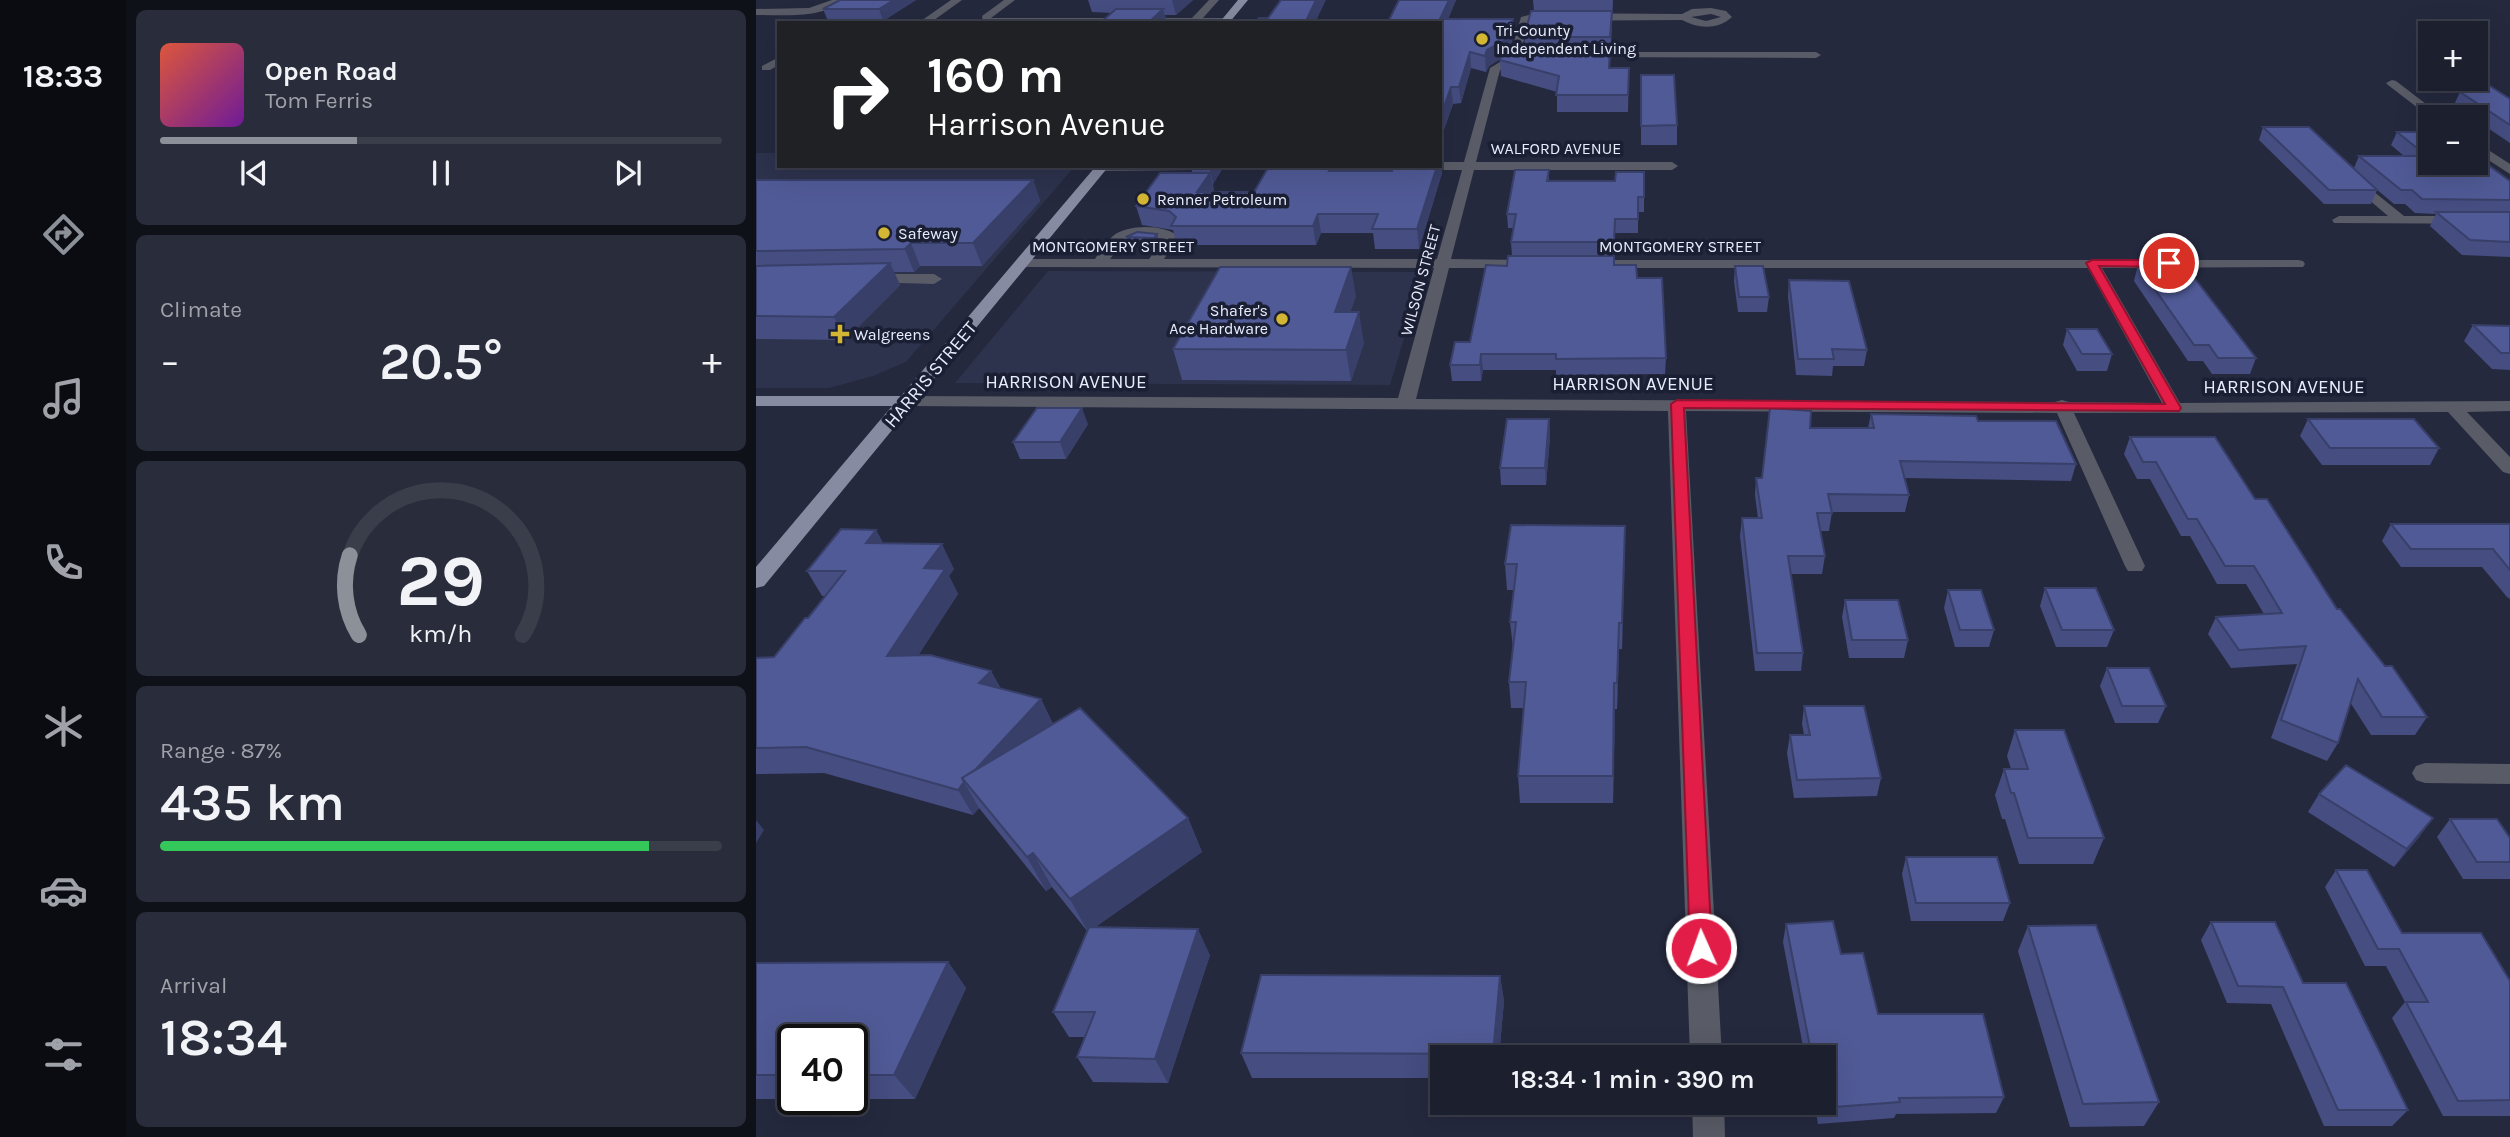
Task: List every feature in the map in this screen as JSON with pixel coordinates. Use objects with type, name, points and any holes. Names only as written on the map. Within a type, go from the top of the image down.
[{"type":"main road","points":[[1226,21],[1243,0]]},
{"type":"main road","name":"HARRIS STREET","points":[[756,580],[1100,168]]},
{"type":"main road","name":"HARRISON AVENUE","points":[[756,401],[908,401]]},
{"type":"street","points":[[756,12],[813,12],[839,0]]},
{"type":"street","points":[[926,21],[957,0]]},
{"type":"street","points":[[1010,0],[985,18],[987,21],[1195,21],[1214,0]]},
{"type":"street","points":[[1684,17],[1703,5],[1726,15],[1720,39]]},
{"type":"street","points":[[1529,55],[1515,55],[1524,19],[1528,17],[1684,17],[1720,39]]},
{"type":"street","points":[[1571,55],[1720,39],[1816,55]]},
{"type":"street","name":"WILSON STREET","points":[[1406,403],[1495,68],[1515,58],[1515,55]]},
{"type":"street","points":[[766,68],[777,61]]},
{"type":"street","points":[[2392,83],[2421,105]]},
{"type":"street","points":[[2488,154],[2510,170]]},
{"type":"street","name":"WALFORD AVENUE","points":[[1442,166],[1672,166]]},
{"type":"street","points":[[2338,166],[2401,220]]},
{"type":"street","points":[[2339,220],[2510,220]]},
{"type":"street","points":[[1099,264],[1119,237],[1127,234],[1166,234],[1172,237],[1153,264]]},
{"type":"street","points":[[2092,263],[2174,408]]},
{"type":"street","name":"MONTGOMERY STREET","points":[[1021,264],[2298,264]]},
{"type":"street","points":[[854,279],[934,279]]},
{"type":"street","name":"HARRISON AVENUE","points":[[908,401],[2062,405],[2174,408],[2510,406]]},
{"type":"street","points":[[1677,404],[1705,1045]]},
{"type":"street","points":[[2062,405],[2135,566]]},
{"type":"street","points":[[2452,406],[2510,468]]},
{"type":"street","points":[[2426,773],[2510,774]]},
{"type":"street","points":[[1708,1115],[1709,1137]]},
{"type":"shaded area","points":[[756,153],[777,153],[777,168],[1073,168],[906,362],[873,376],[829,388],[756,388]]},
{"type":"shaded area","points":[[1048,271],[1424,272],[1390,385],[955,383]]},
{"type":"building","points":[[840,0],[894,0],[879,9],[823,9]]},
{"type":"building","points":[[1281,0],[1316,0],[1306,21],[1257,21],[1259,18],[1268,18]]},
{"type":"building","points":[[1399,0],[1449,0],[1440,19],[1513,19],[1507,39],[1487,50],[1485,56],[1470,52],[1459,87],[1451,87],[1442,112],[1442,21],[1363,21],[1389,20]]},
{"type":"building","points":[[1116,9],[1163,9],[1150,21],[1102,21]]},
{"type":"building","points":[[1531,11],[1612,11],[1610,37],[1524,37]]},
{"type":"building","points":[[1520,45],[1610,45],[1609,68],[1629,68],[1628,95],[1556,95],[1559,76],[1500,60],[1501,55]]},
{"type":"building","points":[[1641,75],[1674,75],[1677,125],[1641,126]]},
{"type":"building","points":[[2488,85],[2510,99],[2510,125],[2488,110],[2488,105],[2480,105],[2460,92],[2488,91]]},
{"type":"building","points":[[2263,127],[2309,127],[2377,190],[2329,190]]},
{"type":"building","points":[[2397,132],[2418,132],[2418,149]]},
{"type":"building","points":[[2359,156],[2418,156],[2418,175],[2488,175],[2488,165],[2510,181],[2510,200],[2422,199],[2412,190],[2401,190]]},
{"type":"building","points":[[1268,168],[1392,171],[1393,168],[1436,168],[1417,229],[1372,229],[1378,214],[1318,214],[1313,226],[1171,226],[1176,217],[1169,211],[1136,206],[1160,173],[1210,173],[1197,192],[1254,192]]},
{"type":"building","points":[[1515,170],[1549,170],[1547,181],[1615,181],[1616,172],[1644,172],[1644,197],[1638,197],[1638,219],[1615,219],[1614,242],[1511,242],[1516,214],[1507,214]]},
{"type":"building","name":"Safeway","points":[[756,180],[1033,180],[973,243],[911,243],[905,249],[756,251]]},
{"type":"building","points":[[2436,212],[2510,212],[2510,242],[2470,240]]},
{"type":"building","points":[[1137,232],[1157,234],[1154,238],[1126,237]]},
{"type":"building","points":[[1508,256],[1614,256],[1614,265],[1636,265],[1637,278],[1662,278],[1666,358],[1556,359],[1556,354],[1481,354],[1480,365],[1450,365],[1455,342],[1470,342],[1486,265],[1507,266]]},
{"type":"building","points":[[2174,262],[2196,280],[2256,358],[2218,358],[2209,345],[2194,345],[2138,265]]},
{"type":"building","points":[[890,263],[834,317],[756,316],[756,266]]},
{"type":"building","points":[[1735,266],[1763,266],[1769,297],[1739,297]]},
{"type":"building","points":[[1220,267],[1351,267],[1335,312],[1359,312],[1346,350],[1173,349]]},
{"type":"building","points":[[1789,280],[1849,281],[1867,350],[1832,349],[1834,359],[1798,359]]},
{"type":"building","points":[[2473,325],[2510,326],[2510,353],[2501,353]]},
{"type":"building","points":[[2067,329],[2097,329],[2112,354],[2082,354]]},
{"type":"building","points":[[1037,408],[1082,408],[1060,442],[1013,442]]},
{"type":"building","points":[[1770,408],[1811,411],[1810,428],[1874,428],[1871,414],[1976,416],[1978,421],[2056,421],[2076,464],[1900,461],[1909,495],[1828,494],[1832,513],[1817,513],[1825,556],[1788,556],[1803,653],[1757,653],[1742,518],[1762,518],[1756,478],[1762,478]]},
{"type":"building","points":[[1507,419],[1549,419],[1545,468],[1500,468]]},
{"type":"building","points":[[2308,419],[2414,419],[2439,448],[2330,448]]},
{"type":"building","points":[[2130,437],[2215,437],[2255,499],[2267,499],[2337,609],[2340,609],[2385,666],[2392,666],[2427,717],[2382,717],[2358,679],[2338,743],[2281,720],[2306,646],[2239,650],[2216,617],[2282,613],[2254,566],[2225,566],[2197,519],[2188,519],[2156,462],[2143,462]]},
{"type":"building","points":[[2391,524],[2510,524],[2510,570],[2493,549],[2411,549]]},
{"type":"building","points":[[1511,525],[1625,526],[1622,623],[1619,623],[1617,683],[1614,683],[1613,776],[1518,776],[1526,682],[1509,682],[1516,622],[1510,622],[1517,564],[1505,564]]},
{"type":"building","points":[[841,529],[876,530],[866,543],[942,544],[924,568],[945,569],[887,656],[930,655],[991,671],[979,683],[1041,699],[976,769],[962,778],[964,782],[958,790],[806,747],[756,748],[756,658],[774,657],[845,571],[807,571]]},
{"type":"building","points":[[2045,588],[2096,588],[2114,630],[2062,630]]},
{"type":"building","points":[[1948,590],[1981,590],[1994,630],[1960,630]]},
{"type":"building","points":[[1845,600],[1898,600],[1908,640],[1852,640]]},
{"type":"building","points":[[2107,668],[2149,668],[2166,706],[2122,706]]},
{"type":"building","points":[[1804,706],[1864,706],[1881,778],[1797,780],[1790,735],[1810,735]]},
{"type":"building","points":[[1080,708],[1188,818],[1070,899],[1033,853],[1027,857],[962,778]]},
{"type":"building","points":[[2015,730],[2064,730],[2104,838],[2028,838],[2004,769],[2028,769]]},
{"type":"building","points":[[2346,765],[2433,818],[2407,849],[2319,794]]},
{"type":"building","points":[[2450,819],[2497,819],[2510,838],[2510,862],[2477,862]]},
{"type":"building","points":[[1906,857],[1997,857],[2010,903],[1916,903]]},
{"type":"building","points":[[2336,870],[2367,870],[2402,933],[2481,933],[2510,981],[2510,1100],[2458,1101],[2406,1002],[2428,1002],[2399,949],[2378,949]]},
{"type":"building","points":[[1833,921],[1841,954],[1863,953],[1878,1014],[1983,1014],[2004,1097],[1899,1098],[1900,1102],[1836,1107],[1836,1045],[1810,1045],[1786,924]]},
{"type":"building","points":[[2211,922],[2275,922],[2303,983],[2346,983],[2408,1110],[2338,1110],[2283,987],[2238,986]]},
{"type":"building","points":[[2096,925],[2159,1102],[2083,1104],[2028,926]]},
{"type":"building","points":[[1089,927],[1198,929],[1155,1059],[1077,1057],[1095,1012],[1053,1012]]},
{"type":"building","points":[[948,962],[894,1075],[868,1075],[868,1024],[777,1024],[777,1075],[756,1075],[756,963]]},
{"type":"building","points":[[1261,975],[1500,976],[1494,1045],[1430,1045],[1430,1054],[1241,1053]]},
{"type":"place","name":"Tri-County Independent Living","points":[[1482,39]]},
{"type":"place","name":"Renner Petroleum","points":[[1143,199]]},
{"type":"place","name":"Safeway","points":[[884,233]]},
{"type":"place","name":"Shafer's Ace Hardware","points":[[1282,319]]},
{"type":"place","name":"Walgreens","points":[[840,334]]},
{"type":"route","points":[[1701,948],[1677,404],[2174,408],[2092,263],[2169,263]]}]
